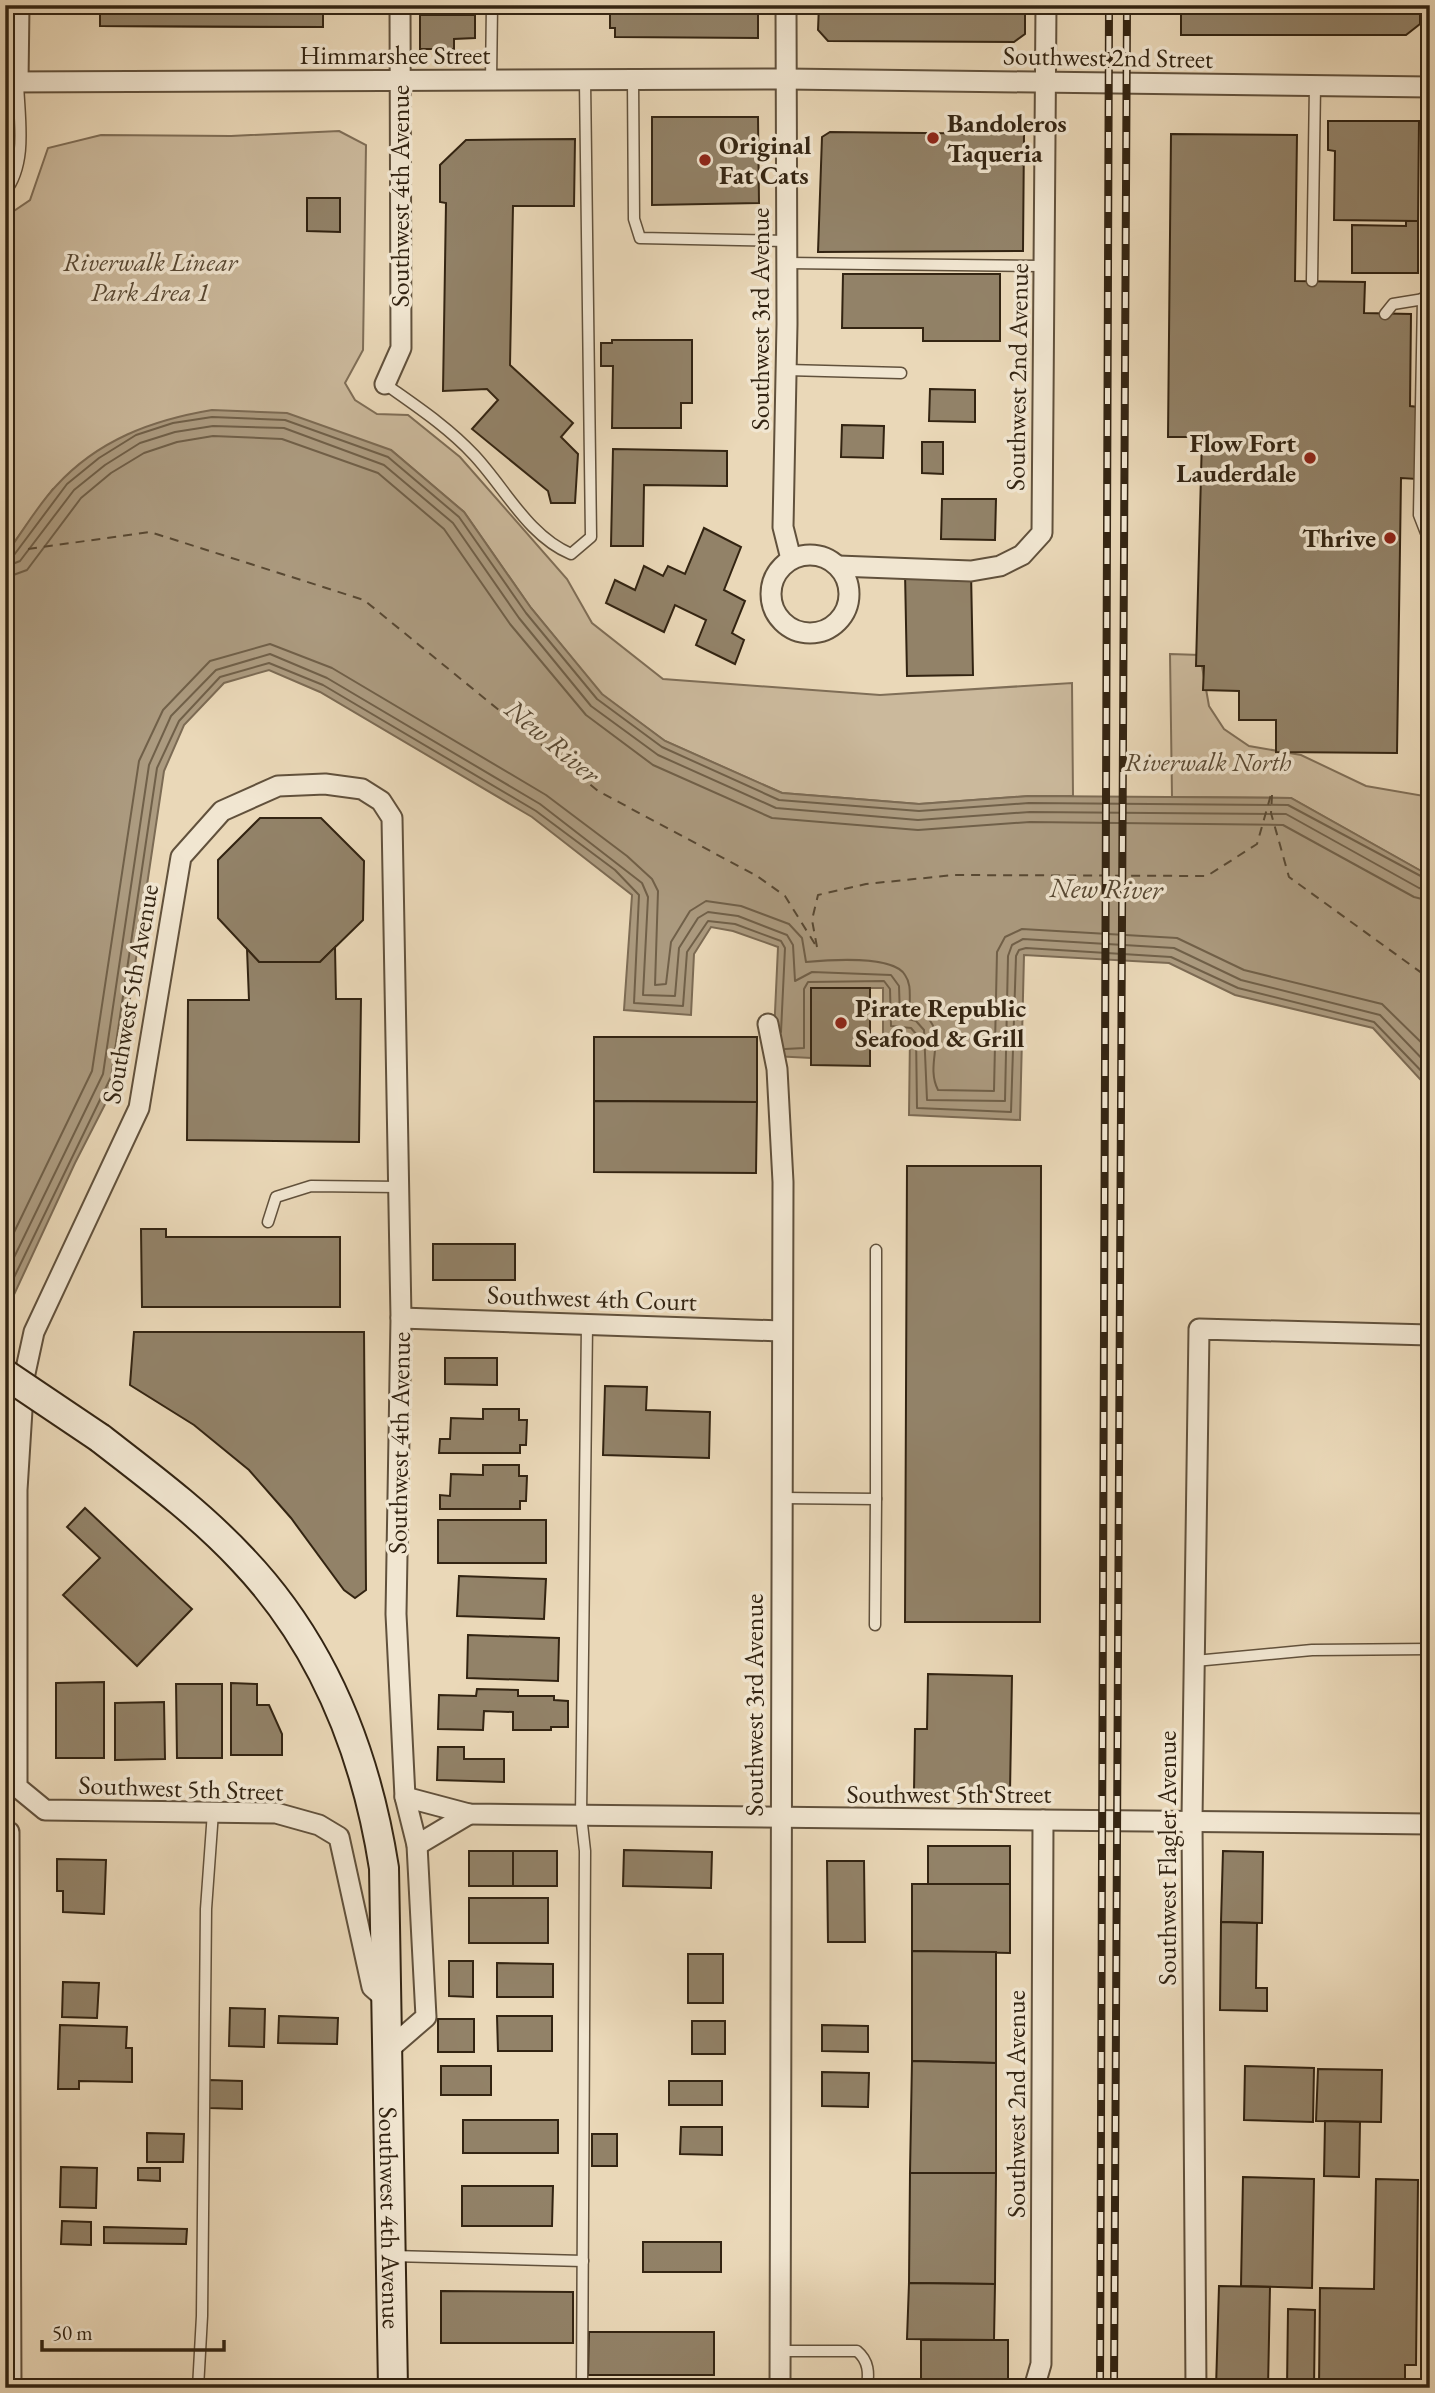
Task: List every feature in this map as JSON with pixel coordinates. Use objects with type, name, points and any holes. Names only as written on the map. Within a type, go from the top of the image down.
[{"type":"main road","name":"Southwest 4th Avenue","points":[[5,1374],[100,1438],[182,1502],[243,1560],[290,1619],[330,1687],[357,1748],[374,1807],[384,1868],[393,2388]]},
{"type":"street","points":[[12,82],[19,5]]},
{"type":"street","name":"Southwest 4th Avenue","points":[[385,384],[401,348],[400,5]]},
{"type":"street","name":"Southwest 3rd Avenue","points":[[786,5],[787,370],[783,527],[791,559]]},
{"type":"street","name":"Southwest 2nd Avenue","points":[[838,566],[981,569],[1000,566],[1022,555],[1042,533],[1046,5]]},
{"type":"street","name":"Himmarshee Street","points":[[12,82],[786,79]]},
{"type":"street","name":"Southwest 2nd Street","points":[[786,79],[1430,88]]},
{"type":"street","points":[[816,554],[838,566],[849,589],[844,614],[835,624],[810,634],[786,625],[771,603],[773,577],[791,559],[816,554]]},
{"type":"street","name":"Southwest 5th Avenue","points":[[18,1787],[17,1533],[24,1378],[34,1332],[139,1108],[181,857],[222,811],[278,786],[325,784],[362,789],[381,800],[392,818]]},
{"type":"street","name":"Southwest 4th Avenue","points":[[389,2049],[426,2017],[417,1845],[405,1797],[396,1614],[401,1318],[392,818]]},
{"type":"street","name":"Southwest 3rd Avenue","points":[[768,1024],[777,1069],[783,1182],[780,2388]]},
{"type":"street","name":"Southwest 4th Court","points":[[401,1318],[781,1331]]},
{"type":"street","name":"Southwest Flagler Avenue","points":[[1196,2388],[1192,1820],[1199,1329],[1430,1335]]},
{"type":"street","name":"Southwest 5th Street","points":[[18,1787],[45,1810],[276,1813],[319,1825],[339,1838],[372,1987],[388,2001]]},
{"type":"street","name":"Southwest 5th Street","points":[[405,1797],[469,1814],[1430,1824]]},
{"type":"street","points":[[417,1845],[469,1814]]},
{"type":"street","name":"Southwest 2nd Avenue","points":[[1034,2388],[1041,2364],[1043,1820]]},
{"type":"street","points":[[7,1832],[11,2388]]},
{"type":"lane","points":[[491,81],[492,5]]},
{"type":"lane","points":[[633,80],[634,219],[640,238],[787,241]]},
{"type":"lane","points":[[385,384],[441,424],[474,454],[539,535],[555,548],[571,554],[591,537],[585,81]]},
{"type":"lane","points":[[5,192],[15,180],[19,159],[12,82]]},
{"type":"lane","points":[[1311,281],[1315,86]]},
{"type":"lane","points":[[787,263],[1044,266]]},
{"type":"lane","points":[[1385,314],[1392,304],[1426,298],[1419,515],[1426,533],[1430,534]]},
{"type":"lane","points":[[787,370],[901,373]]},
{"type":"lane","points":[[268,1222],[276,1197],[311,1186],[399,1187]]},
{"type":"lane","points":[[875,1625],[876,1250]]},
{"type":"lane","points":[[582,2388],[585,1851],[581,1815],[587,1325]]},
{"type":"lane","points":[[781,1498],[876,1499]]},
{"type":"lane","points":[[1195,1661],[1312,1650],[1430,1649]]},
{"type":"lane","points":[[198,2388],[202,2316],[206,1909],[213,1812]]},
{"type":"lane","points":[[391,2256],[583,2261]]},
{"type":"lane","points":[[780,2351],[857,2351],[864,2357],[869,2372],[867,2388]]},
{"type":"green space","name":"Riverwalk Linear Park Area 1","points":[[339,131],[366,145],[363,350],[345,383],[355,400],[377,414],[408,415],[460,457],[567,579],[592,623],[663,679],[880,695],[1072,683],[1073,796],[1029,796],[919,804],[782,793],[665,741],[601,694],[531,608],[464,512],[391,450],[53,489],[5,555],[5,217],[30,200],[48,148],[101,135],[231,136]]},
{"type":"green space","name":"Riverwalk North","points":[[1170,654],[1200,655],[1209,706],[1224,729],[1249,746],[1301,755],[1366,786],[1430,797],[1430,876],[1291,798],[1172,797]]},
{"type":"water","name":"New River","points":[[212,410],[287,413],[391,450],[464,512],[531,608],[602,694],[665,741],[782,793],[919,804],[1029,796],[1291,798],[1430,876],[1430,1090],[1373,1028],[1235,995],[1169,963],[1024,955],[1020,1120],[909,1115],[910,1035],[883,1035],[883,988],[811,988],[811,1058],[773,1056],[778,947],[733,931],[711,927],[694,954],[691,1015],[624,1010],[632,895],[532,817],[320,692],[269,670],[224,683],[184,725],[164,771],[118,1079],[75,1163],[12,1299],[5,1308],[5,555],[49,494],[90,456],[127,434],[147,426]]},
{"type":"building","points":[[100,5],[323,5],[323,27],[100,26]]},
{"type":"building","points":[[100,5],[323,5],[323,27],[100,26]]},
{"type":"building","points":[[610,5],[758,5],[758,38],[615,37],[615,28],[610,28]]},
{"type":"building","points":[[819,5],[1025,5],[1025,34],[1014,42],[828,41],[818,30]]},
{"type":"building","points":[[1181,5],[1420,5],[1420,24],[1406,35],[1181,35]]},
{"type":"building","points":[[420,15],[475,15],[475,38],[454,39],[454,49],[420,49]]},
{"type":"building","name":"Original Fat Cats","points":[[652,117],[758,117],[759,203],[652,205]]},
{"type":"building","points":[[1328,121],[1419,121],[1418,221],[1334,220],[1335,151],[1328,150]]},
{"type":"building","points":[[830,132],[1024,134],[1023,251],[818,252],[822,137]]},
{"type":"building","name":"Flow Fort Lauderdale","points":[[1171,134],[1297,135],[1295,281],[1365,282],[1364,313],[1411,314],[1410,406],[1418,407],[1417,479],[1401,478],[1397,753],[1276,752],[1276,720],[1239,720],[1239,691],[1203,690],[1204,666],[1196,666],[1202,437],[1168,437]]},
{"type":"building","points":[[575,139],[574,206],[513,206],[510,365],[573,423],[561,437],[578,454],[575,503],[551,503],[548,491],[472,429],[498,400],[487,389],[443,391],[446,203],[440,202],[440,165],[466,140]]},
{"type":"building","points":[[307,198],[340,198],[340,232],[307,231]]},
{"type":"building","points":[[1406,221],[1418,221],[1418,273],[1352,273],[1352,225],[1406,226]]},
{"type":"building","points":[[843,274],[1000,274],[1000,341],[923,341],[923,328],[842,328]]},
{"type":"building","points":[[612,340],[692,340],[692,403],[681,403],[681,428],[612,428],[613,366],[601,366],[601,343],[612,343]]},
{"type":"building","points":[[930,389],[975,390],[975,422],[929,421]]},
{"type":"building","points":[[842,425],[884,426],[883,458],[841,457]]},
{"type":"building","points":[[922,442],[943,442],[943,474],[922,473]]},
{"type":"building","points":[[613,449],[727,451],[727,486],[644,485],[643,546],[611,546]]},
{"type":"building","points":[[942,499],[996,499],[995,540],[941,539]]},
{"type":"building","points":[[704,528],[741,547],[724,590],[745,601],[732,633],[744,640],[735,664],[696,645],[706,620],[675,605],[664,632],[606,603],[615,580],[635,590],[644,566],[663,576],[668,566],[685,574]]},
{"type":"building","points":[[971,571],[973,675],[907,676],[905,572]]},
{"type":"building","points":[[260,818],[321,818],[364,861],[363,920],[320,962],[259,962],[218,918],[218,860]]},
{"type":"building","points":[[335,947],[336,999],[361,999],[359,1142],[187,1140],[188,1000],[249,1000],[247,949],[259,962],[320,962]]},
{"type":"building","name":"Pirate Republic Seafood & Grill","points":[[811,988],[870,988],[870,1066],[811,1065]]},
{"type":"building","points":[[594,1037],[757,1037],[757,1102],[594,1101]]},
{"type":"building","points":[[594,1101],[757,1102],[756,1173],[594,1172]]},
{"type":"building","points":[[907,1166],[1041,1166],[1040,1622],[905,1622]]},
{"type":"building","points":[[141,1229],[166,1229],[166,1237],[340,1237],[340,1307],[142,1307]]},
{"type":"building","points":[[433,1244],[515,1244],[515,1280],[433,1280]]},
{"type":"building","points":[[134,1332],[364,1332],[366,1590],[355,1598],[344,1590],[291,1518],[249,1470],[194,1425],[130,1385]]},
{"type":"building","points":[[445,1358],[497,1358],[497,1385],[445,1384]]},
{"type":"building","points":[[605,1386],[647,1387],[646,1410],[710,1412],[709,1458],[603,1455]]},
{"type":"building","points":[[483,1409],[519,1409],[519,1420],[527,1420],[526,1445],[520,1445],[520,1453],[439,1453],[440,1439],[450,1439],[451,1418],[483,1419]]},
{"type":"building","points":[[483,1465],[519,1465],[519,1476],[527,1476],[526,1501],[520,1501],[520,1509],[440,1509],[440,1495],[450,1496],[451,1474],[483,1475]]},
{"type":"building","points":[[85,1508],[192,1609],[137,1666],[63,1595],[100,1558],[67,1527]]},
{"type":"building","points":[[438,1520],[546,1520],[546,1563],[438,1563]]},
{"type":"building","points":[[459,1576],[546,1579],[544,1619],[457,1616]]},
{"type":"building","points":[[468,1635],[559,1638],[558,1681],[467,1678]]},
{"type":"building","points":[[928,1674],[1012,1676],[1010,1792],[914,1791],[915,1729],[927,1729]]},
{"type":"building","points":[[104,1682],[104,1758],[56,1758],[56,1683]]},
{"type":"building","points":[[231,1683],[257,1684],[257,1705],[269,1705],[282,1734],[282,1755],[231,1755]]},
{"type":"building","points":[[176,1684],[222,1684],[222,1758],[177,1758]]},
{"type":"building","points":[[477,1689],[518,1690],[518,1696],[554,1696],[554,1700],[568,1701],[568,1727],[513,1730],[513,1712],[484,1711],[483,1730],[438,1729],[439,1695],[476,1696]]},
{"type":"building","points":[[164,1702],[165,1759],[115,1760],[115,1703]]},
{"type":"building","points":[[438,1747],[464,1747],[464,1759],[504,1759],[504,1782],[437,1780]]},
{"type":"building","points":[[928,1846],[1010,1846],[1010,1884],[928,1884]]},
{"type":"building","points":[[624,1850],[712,1852],[711,1888],[623,1886]]},
{"type":"building","points":[[469,1851],[513,1851],[513,1886],[469,1886]]},
{"type":"building","points":[[513,1851],[557,1851],[557,1886],[513,1886]]},
{"type":"building","points":[[1223,1851],[1263,1852],[1262,1923],[1221,1922]]},
{"type":"building","points":[[57,1859],[106,1860],[104,1914],[63,1912],[63,1891],[57,1891]]},
{"type":"building","points":[[827,1861],[864,1861],[865,1942],[828,1942]]},
{"type":"building","points":[[912,1884],[1010,1884],[1010,1953],[912,1951]]},
{"type":"building","points":[[469,1898],[548,1898],[548,1943],[469,1943]]},
{"type":"building","points":[[1221,1922],[1257,1923],[1256,1988],[1267,1988],[1267,2011],[1220,2010]]},
{"type":"building","points":[[912,1951],[996,1952],[996,2063],[912,2061]]},
{"type":"building","points":[[688,1954],[723,1954],[723,2003],[688,2003]]},
{"type":"building","points":[[449,1961],[473,1961],[473,1997],[449,1996]]},
{"type":"building","points":[[497,1963],[553,1964],[553,1997],[497,1997]]},
{"type":"building","points":[[63,1982],[99,1983],[97,2018],[62,2017]]},
{"type":"building","points":[[230,2008],[265,2009],[264,2047],[229,2046]]},
{"type":"building","points":[[279,2016],[338,2018],[337,2044],[278,2043]]},
{"type":"building","points":[[497,2016],[552,2016],[552,2051],[498,2051]]},
{"type":"building","points":[[438,2019],[474,2019],[474,2052],[438,2052]]},
{"type":"building","points":[[692,2021],[725,2021],[725,2054],[692,2054]]},
{"type":"building","points":[[60,2025],[127,2027],[126,2048],[132,2048],[132,2082],[79,2081],[79,2089],[58,2089]]},
{"type":"building","points":[[822,2025],[868,2026],[868,2052],[822,2051]]},
{"type":"building","points":[[912,2061],[996,2063],[996,2173],[910,2173]]},
{"type":"building","points":[[441,2066],[491,2066],[491,2095],[441,2095]]},
{"type":"building","points":[[1245,2066],[1314,2068],[1313,2122],[1244,2120]]},
{"type":"building","points":[[1318,2069],[1382,2070],[1381,2122],[1316,2121]]},
{"type":"building","points":[[822,2072],[869,2073],[868,2107],[822,2106]]},
{"type":"building","points":[[209,2080],[242,2081],[242,2109],[209,2108]]},
{"type":"building","points":[[669,2081],[722,2081],[722,2105],[669,2105]]},
{"type":"building","points":[[463,2120],[558,2120],[558,2153],[463,2153]]},
{"type":"building","points":[[1325,2121],[1360,2122],[1359,2177],[1324,2176]]},
{"type":"building","points":[[681,2127],[722,2127],[722,2155],[680,2154]]},
{"type":"building","points":[[147,2133],[184,2134],[183,2162],[147,2162]]},
{"type":"building","points":[[592,2134],[617,2134],[617,2166],[592,2166]]},
{"type":"building","points":[[61,2167],[97,2168],[96,2208],[60,2207]]},
{"type":"building","points":[[138,2168],[160,2168],[160,2181],[138,2180]]},
{"type":"building","points":[[910,2173],[996,2173],[995,2284],[909,2283]]},
{"type":"building","points":[[1243,2177],[1314,2179],[1312,2288],[1241,2286]]},
{"type":"building","points":[[1376,2179],[1418,2180],[1416,2365],[1405,2365],[1405,2388],[1319,2388],[1320,2288],[1374,2289]]},
{"type":"building","points":[[462,2186],[553,2186],[552,2226],[462,2226]]},
{"type":"building","points":[[62,2221],[91,2222],[91,2245],[61,2244]]},
{"type":"building","points":[[104,2227],[187,2229],[186,2244],[104,2243]]},
{"type":"building","points":[[643,2242],[721,2242],[721,2272],[643,2272]]},
{"type":"building","points":[[909,2283],[995,2284],[994,2340],[907,2339]]},
{"type":"building","points":[[1219,2286],[1270,2287],[1268,2388],[1216,2388]]},
{"type":"building","points":[[441,2291],[573,2292],[573,2343],[441,2343]]},
{"type":"building","points":[[1288,2309],[1315,2310],[1314,2388],[1287,2388]]},
{"type":"building","points":[[589,2332],[714,2332],[714,2375],[588,2375]]},
{"type":"building","points":[[921,2340],[1008,2340],[1008,2385],[921,2385]]},
{"type":"ferry route","points":[[28,549],[150,532],[364,600],[598,791],[757,876],[785,896],[818,949]]},
{"type":"ferry route","points":[[817,947],[812,920],[818,895],[866,884],[954,875],[1207,876],[1257,844],[1272,791]]},
{"type":"ferry route","points":[[1272,795],[1271,813],[1289,877],[1430,979]]},
{"type":"railway","points":[[1100,2388],[1109,5]]},
{"type":"railway","points":[[1114,2388],[1127,5]]},
{"type":"place","name":"Bandoleros Taqueria","points":[[933,138]]},
{"type":"place","name":"Original Fat Cats","points":[[705,160]]},
{"type":"place","name":"Flow Fort Lauderdale","points":[[1310,458]]},
{"type":"place","name":"Thrive","points":[[1390,538]]},
{"type":"place","name":"Pirate Republic Seafood & Grill","points":[[841,1023]]}]
